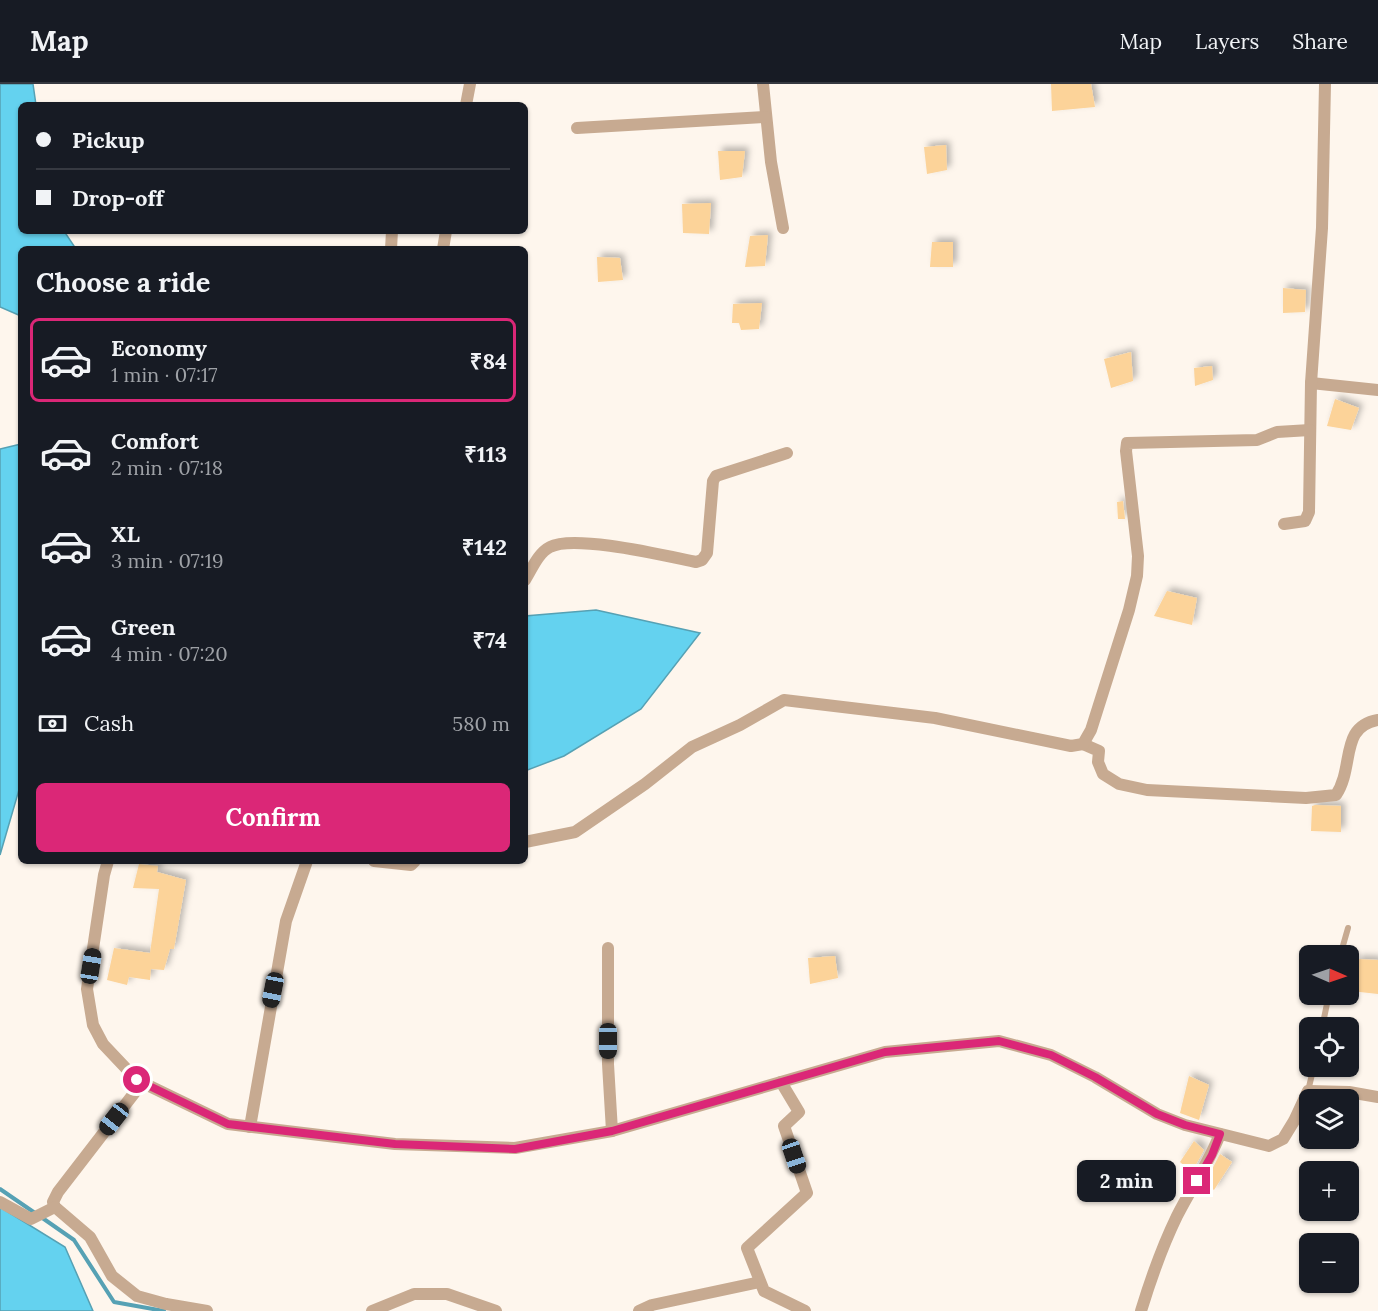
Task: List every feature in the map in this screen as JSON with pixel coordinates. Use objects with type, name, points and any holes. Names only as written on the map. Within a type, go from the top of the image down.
[{"type":"street","points":[[467,102],[470,84]]},
{"type":"street","points":[[763,84],[771,162],[783,228]]},
{"type":"street","points":[[1284,524],[1305,521],[1308,517],[1311,383],[1322,228],[1325,84]]},
{"type":"street","points":[[578,128],[765,117]]},
{"type":"street","points":[[1311,383],[1378,390]]},
{"type":"street","points":[[1083,744],[1091,730],[1129,610],[1137,576],[1138,556],[1127,443],[1257,440],[1277,432],[1310,430]]},
{"type":"street","points":[[528,575],[540,555],[549,547],[560,543],[602,544],[696,562],[702,560],[707,553],[713,481],[716,476],[787,453]]},
{"type":"street","points":[[528,841],[575,832],[645,784],[692,747],[740,725],[784,700],[935,718],[1071,746],[1083,744],[1099,751],[1098,762],[1102,774],[1119,784],[1147,790],[1306,798],[1336,795],[1343,784],[1354,733],[1362,724],[1378,720]]},
{"type":"street","points":[[107,864],[87,989],[93,1025],[104,1044],[137,1080],[228,1124],[395,1144],[515,1149],[612,1131],[885,1052],[999,1041],[1051,1055],[1095,1077],[1157,1114],[1185,1125],[1269,1146],[1283,1139],[1299,1110]]},
{"type":"street","points":[[250,1127],[286,921],[306,864]]},
{"type":"street","points":[[393,864],[405,866],[412,864]]},
{"type":"street","points":[[608,948],[608,1064],[612,1131]]},
{"type":"street","points":[[781,1082],[799,1112],[784,1126],[807,1193],[747,1248],[764,1291],[805,1311]]},
{"type":"street","points":[[142,1083],[58,1192],[53,1202],[55,1208],[90,1237],[112,1276],[137,1296],[207,1311]]},
{"type":"street","points":[[1359,1094],[1378,1097]]},
{"type":"street","points":[[1141,1311],[1154,1269],[1173,1225],[1212,1155],[1220,1134]]},
{"type":"street","points":[[0,1202],[31,1219],[55,1208]]},
{"type":"street","points":[[639,1311],[652,1305],[760,1282]]},
{"type":"street","points":[[372,1311],[414,1294],[447,1294],[496,1311]]},
{"type":"lane","points":[[1343,945],[1348,928]]},
{"type":"water","points":[[0,84],[33,84],[36,102],[18,102],[18,234],[66,234],[74,246],[18,246],[18,315],[0,307]]},
{"type":"water","points":[[18,445],[18,793],[0,855],[0,449]]},
{"type":"water","points":[[596,610],[700,633],[641,709],[564,756],[528,770],[528,616]]},
{"type":"water","points":[[0,1207],[65,1247],[93,1311],[0,1311]]},
{"type":"building","points":[[1051,84],[1091,84],[1095,107],[1052,111]]},
{"type":"building","points":[[946,145],[947,170],[927,174],[924,147]]},
{"type":"building","points":[[718,151],[745,151],[742,177],[720,180]]},
{"type":"building","points":[[711,203],[709,234],[683,233],[682,204]]},
{"type":"building","points":[[768,235],[765,266],[745,267],[750,236]]},
{"type":"building","points":[[932,242],[953,242],[953,267],[930,267]]},
{"type":"building","points":[[597,257],[620,258],[623,280],[598,282]]},
{"type":"building","points":[[1283,288],[1306,290],[1305,312],[1283,313]]},
{"type":"building","points":[[762,303],[759,329],[741,330],[739,323],[732,323],[733,304]]},
{"type":"building","points":[[1131,352],[1133,381],[1111,388],[1104,359]]},
{"type":"building","points":[[1212,366],[1213,380],[1195,386],[1194,368]]},
{"type":"building","points":[[1335,399],[1359,408],[1351,430],[1327,426]]},
{"type":"building","points":[[1123,501],[1125,519],[1118,519],[1117,502]]},
{"type":"building","points":[[1167,591],[1197,598],[1192,625],[1154,616]]},
{"type":"building","points":[[1312,806],[1341,806],[1341,832],[1311,831]]},
{"type":"building","points":[[139,864],[158,866],[157,872],[186,880],[174,949],[170,949],[164,970],[151,969],[150,980],[129,977],[127,985],[107,980],[114,948],[150,953],[159,889],[133,888]]},
{"type":"building","points":[[835,956],[838,978],[810,984],[808,958]]},
{"type":"building","points":[[1359,959],[1378,960],[1378,994],[1359,992]]},
{"type":"building","points":[[1189,1076],[1209,1085],[1199,1120],[1180,1113]]},
{"type":"building","points":[[1194,1141],[1204,1150],[1192,1172],[1180,1162]]},
{"type":"building","points":[[1220,1154],[1232,1162],[1214,1190],[1205,1183]]},
{"type":"waterway","points":[[0,1189],[35,1213]]},
{"type":"waterway","points":[[41,1217],[74,1240],[114,1302],[164,1311]]},
{"type":"route","points":[[137,1080],[228,1124],[395,1144],[515,1149],[612,1131],[885,1052],[999,1041],[1051,1055],[1095,1077],[1157,1114],[1185,1125],[1220,1134],[1212,1155],[1197,1181]]}]
